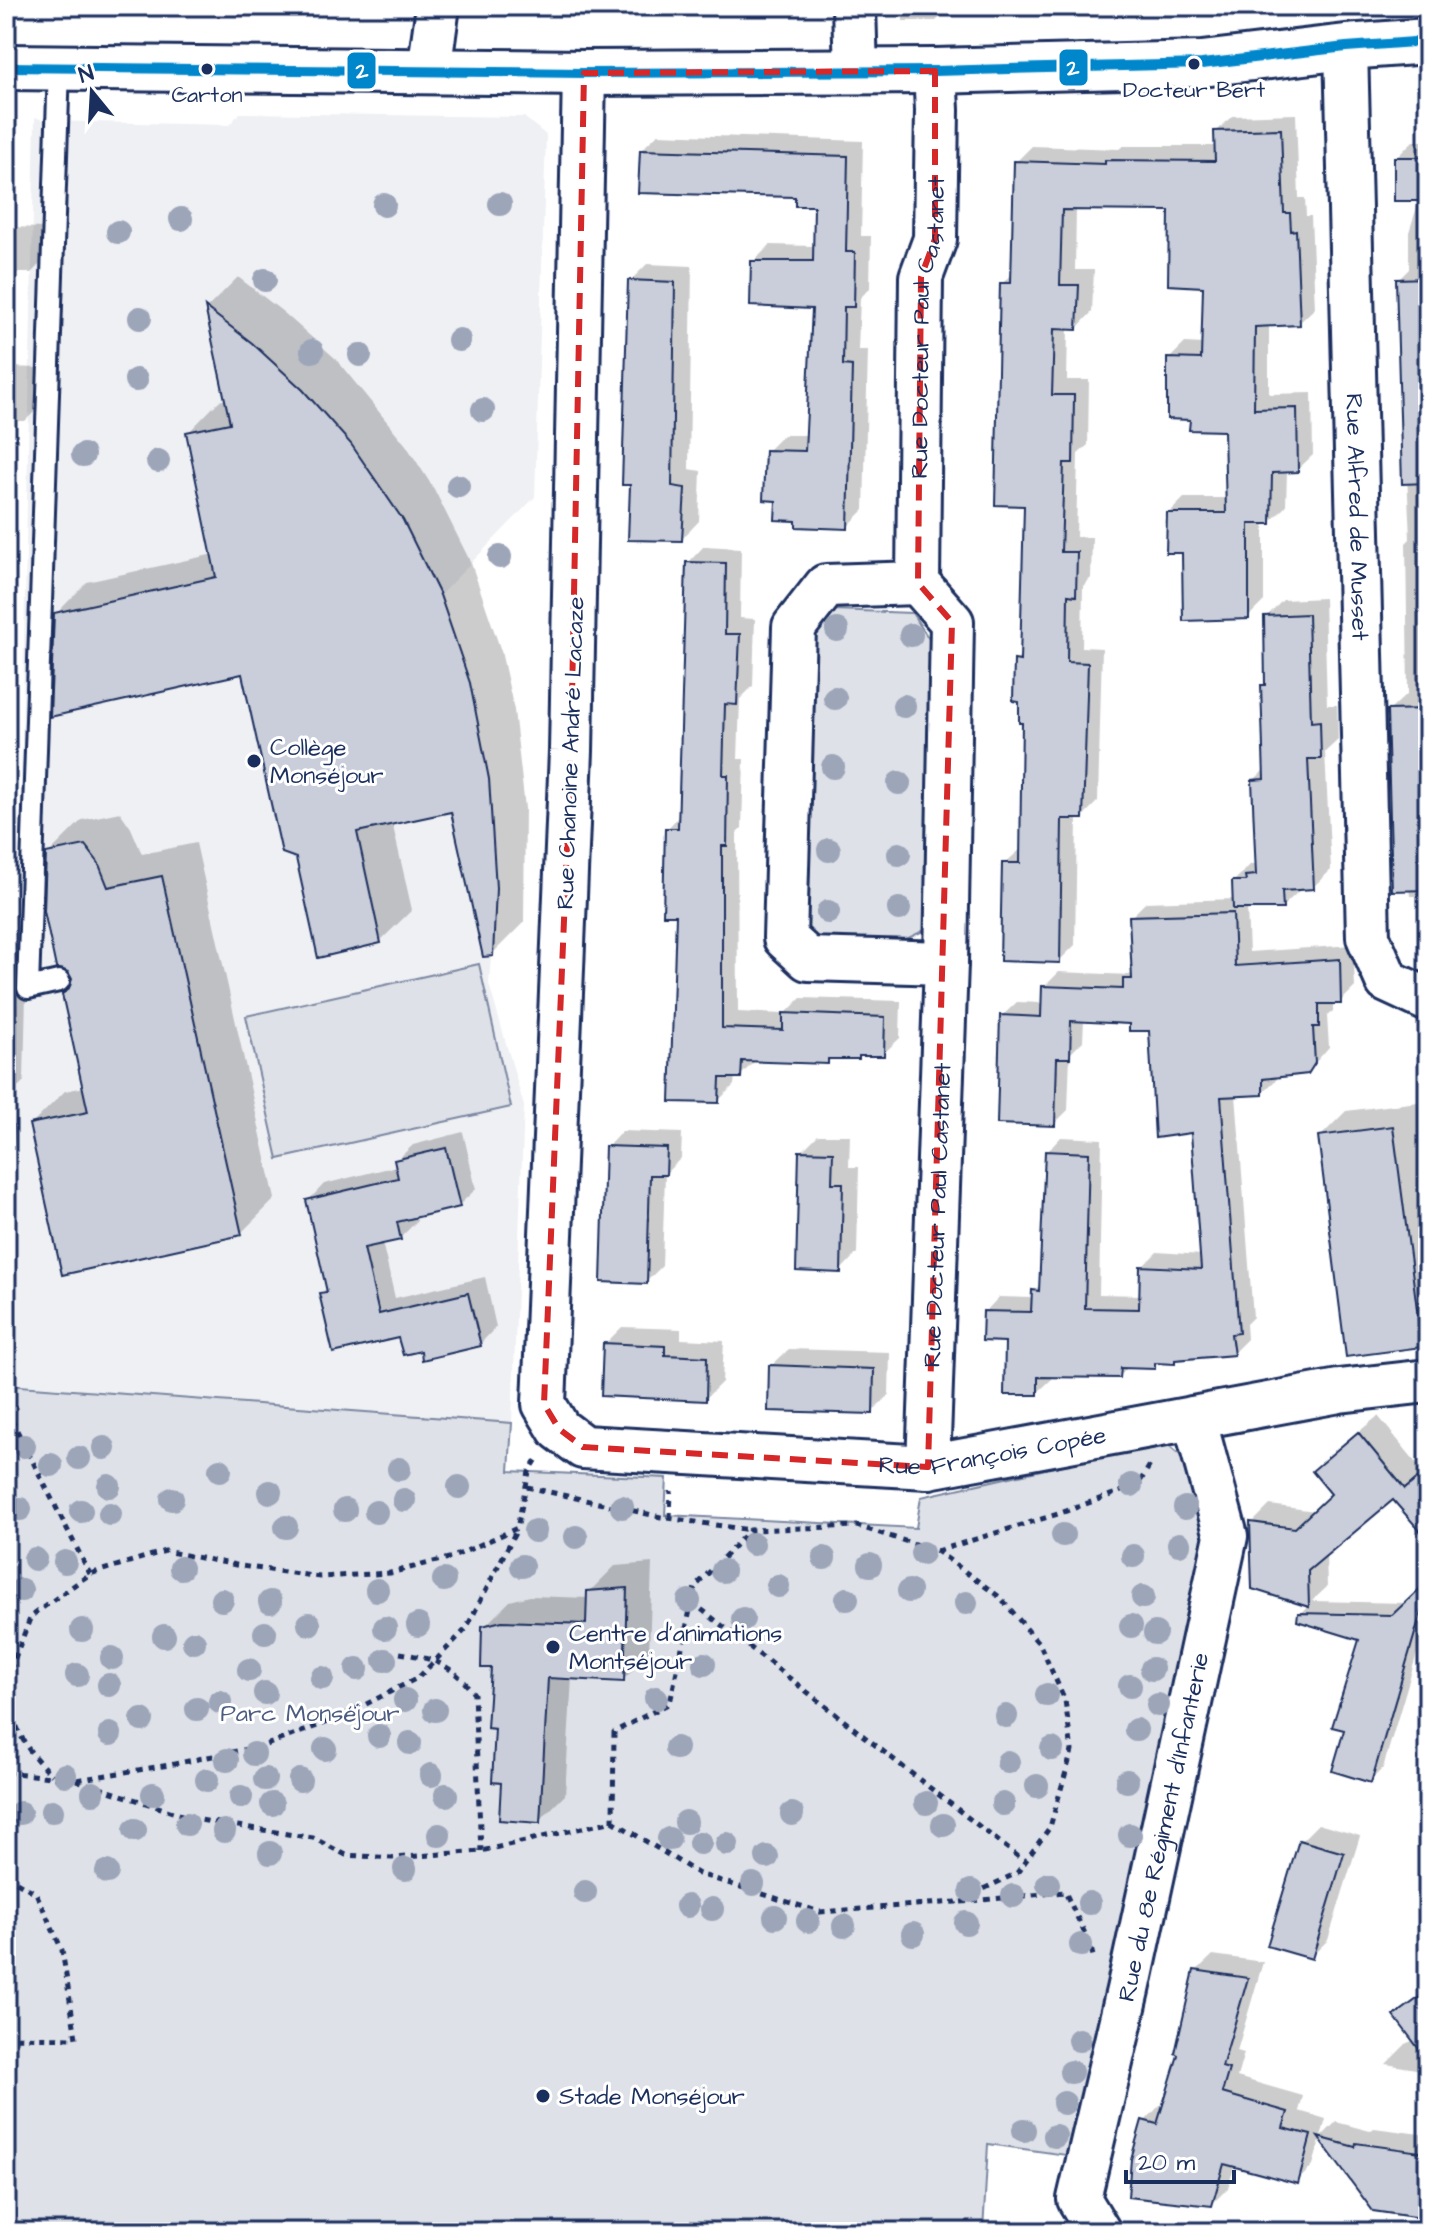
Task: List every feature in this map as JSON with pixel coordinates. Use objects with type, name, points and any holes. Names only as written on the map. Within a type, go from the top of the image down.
[{"type":"street","points":[[429,71],[438,6]]},
{"type":"street","points":[[854,6],[856,72]]},
{"type":"street","points":[[6,67],[584,73],[935,71],[1202,64],[1428,41]]},
{"type":"street","name":"Rue Alfred de Musset","points":[[1346,47],[1368,937],[1387,981],[1428,1000]]},
{"type":"street","name":"Rue Docteur Paul Castanet","points":[[928,1467],[946,963],[952,622],[918,583],[921,277],[935,239],[935,71]]},
{"type":"street","name":"Rue Chanoine André Lacaze","points":[[559,1429],[544,1404],[571,751],[584,73]]},
{"type":"street","points":[[918,583],[826,586],[794,627],[785,938],[808,959],[946,963]]},
{"type":"street","name":"Rue François Copée","points":[[559,1429],[583,1447],[928,1467],[1339,1391],[1428,1381]]},
{"type":"street","name":"Rue du 8e Régiment d'Infanterie","points":[[1099,2232],[1079,2199],[1128,1990],[1226,1536],[1194,1418]]},
{"type":"lane","points":[[59,67],[28,988],[59,981]]},
{"type":"path","points":[[6,1409],[90,1574]]},
{"type":"path","points":[[76,1780],[266,1745],[352,1711],[419,1677],[466,1629],[517,1528],[529,1472],[559,1429]]},
{"type":"path","points":[[937,1551],[1058,1514],[1138,1485],[1152,1463]]},
{"type":"path","points":[[527,1487],[661,1517],[750,1530],[857,1526],[937,1551],[1001,1598],[1040,1645],[1065,1700],[1072,1751],[1050,1827],[1017,1873],[956,1902]]},
{"type":"path","points":[[54,1777],[34,1759],[21,1737],[9,1706],[7,1680],[31,1616],[90,1574],[165,1551],[320,1577],[390,1573],[453,1557],[517,1528]]},
{"type":"path","points":[[613,1821],[614,1732],[670,1703],[695,1587],[750,1530]]},
{"type":"path","points":[[692,1602],[1025,1862]]},
{"type":"path","points":[[400,1653],[435,1659],[462,1677],[474,1694],[481,1851]]},
{"type":"path","points":[[6,1772],[76,1780],[194,1819],[313,1838],[346,1855],[392,1858],[481,1851],[613,1821],[699,1874],[820,1912],[1065,1892],[1090,1944],[1098,1975],[1128,1990]]},
{"type":"path","points":[[6,1876],[36,1893],[62,1950],[76,2038],[6,2037]]},
{"type":"highlighted area","points":[[935,71],[935,239],[921,277],[918,583],[952,622],[928,1467],[583,1447],[559,1429],[544,1404],[571,751],[584,73]]},
{"type":"shaded area","name":"Collège Monséjour","points":[[240,113],[524,117],[546,135],[535,497],[440,595],[470,683],[489,779],[496,888],[489,984],[524,1106],[512,1423],[6,1385],[35,117],[46,121],[229,125]]},
{"type":"green space","points":[[833,610],[912,613],[931,642],[925,930],[896,944],[821,943],[801,919],[805,639]]},
{"type":"green space","points":[[479,964],[511,1107],[278,1159],[246,1016]]},
{"type":"green space","points":[[6,1125],[14,1125],[6,1345]]},
{"type":"green space","name":"Parc Monséjour","points":[[6,1385],[512,1423],[509,1471],[667,1478],[665,1515],[916,1528],[921,1497],[1165,1442],[1186,1460],[1206,1539],[1108,1990],[1066,2155],[988,2144],[983,2232],[6,2232]]},
{"type":"building","points":[[1281,129],[1284,213],[1290,213],[1291,231],[1296,230],[1300,325],[1255,327],[1254,409],[1297,408],[1298,472],[1272,473],[1271,524],[1249,524],[1249,619],[1183,621],[1182,553],[1166,553],[1167,513],[1226,513],[1224,431],[1189,430],[1190,420],[1167,419],[1167,358],[1201,359],[1203,287],[1168,285],[1169,211],[1062,210],[1060,285],[1079,285],[1077,330],[1054,329],[1052,395],[1074,395],[1073,463],[1064,463],[1061,552],[1077,552],[1076,596],[1068,595],[1067,662],[1088,663],[1083,819],[1062,819],[1060,963],[1000,961],[1002,863],[1020,863],[1022,723],[1019,723],[1019,702],[1013,701],[1014,660],[1020,661],[1024,506],[995,505],[1000,283],[1011,283],[1014,161],[1105,164],[1105,160],[1215,161],[1214,131]]},
{"type":"building","points":[[640,150],[848,156],[846,252],[855,252],[854,307],[844,307],[843,365],[852,366],[848,529],[796,527],[796,521],[775,520],[776,501],[763,500],[765,450],[805,451],[812,309],[750,306],[751,261],[813,261],[814,206],[795,206],[795,197],[638,193]]},
{"type":"building","points":[[1394,157],[1428,157],[1428,201],[1394,201]]},
{"type":"building","points":[[1428,278],[1428,483],[1402,484],[1396,279]]},
{"type":"building","points":[[628,280],[675,282],[672,486],[685,488],[682,541],[628,540],[630,485],[622,485]]},
{"type":"building","points":[[205,307],[252,343],[303,390],[351,444],[403,520],[440,595],[470,683],[489,779],[496,888],[493,956],[483,957],[451,812],[357,832],[381,943],[318,958],[296,858],[282,853],[242,674],[50,717],[54,613],[216,577],[186,432],[230,423]]},
{"type":"building","points":[[686,562],[726,563],[725,634],[740,634],[737,705],[725,704],[723,775],[728,775],[727,846],[722,846],[722,1028],[783,1030],[783,1013],[885,1017],[884,1056],[828,1059],[828,1064],[742,1061],[741,1078],[720,1078],[719,1103],[670,1102],[676,915],[663,915],[665,828],[678,828]]},
{"type":"building","points":[[1308,614],[1311,722],[1320,721],[1321,759],[1308,759],[1314,889],[1282,891],[1283,909],[1233,909],[1232,881],[1246,881],[1245,876],[1256,875],[1252,780],[1264,779],[1261,685],[1265,685],[1264,616]]},
{"type":"building","points":[[1428,709],[1428,890],[1392,891],[1387,710]]},
{"type":"building","points":[[85,845],[98,862],[108,887],[162,876],[242,1235],[62,1275],[29,1124],[88,1112],[62,994],[68,990],[72,979],[68,972],[56,968],[44,911],[46,853]]},
{"type":"building","points":[[1233,913],[1235,966],[1340,959],[1341,1004],[1319,1004],[1319,1027],[1313,1027],[1315,1063],[1308,1074],[1263,1079],[1263,1095],[1221,1097],[1239,1333],[1231,1334],[1234,1355],[1175,1360],[1175,1364],[1155,1363],[1155,1369],[1121,1368],[1120,1378],[1038,1377],[1038,1395],[1004,1395],[1005,1342],[982,1341],[983,1311],[1031,1312],[1032,1290],[1039,1291],[1045,1151],[1089,1153],[1085,1308],[1139,1309],[1140,1266],[1201,1269],[1191,1133],[1155,1138],[1149,1031],[1129,1031],[1129,1024],[1071,1021],[1070,1058],[1057,1058],[1055,1126],[997,1124],[1000,1015],[1041,1017],[1042,986],[1123,989],[1123,979],[1132,979],[1129,916]]},
{"type":"building","points":[[1393,1126],[1422,1347],[1346,1357],[1318,1136]]},
{"type":"building","points":[[605,1146],[667,1148],[666,1175],[650,1175],[647,1284],[601,1282]]},
{"type":"building","points":[[446,1148],[460,1207],[397,1222],[401,1240],[364,1248],[379,1314],[468,1293],[481,1346],[422,1360],[421,1351],[403,1355],[398,1338],[333,1353],[319,1293],[327,1292],[306,1200],[398,1178],[394,1160]]},
{"type":"building","points":[[799,1151],[833,1152],[832,1183],[843,1183],[841,1273],[796,1271]]},
{"type":"building","points":[[603,1343],[665,1346],[665,1355],[707,1357],[706,1401],[601,1396]]},
{"type":"building","points":[[769,1365],[874,1369],[873,1414],[768,1411]]},
{"type":"building","points":[[1358,1432],[1405,1489],[1428,1469],[1428,1540],[1393,1500],[1308,1571],[1309,1607],[1252,1589],[1250,1522],[1295,1528],[1331,1494],[1312,1471]]},
{"type":"building","points":[[1428,1581],[1371,1783],[1332,1771],[1344,1730],[1332,1727],[1359,1640],[1297,1621],[1298,1613],[1392,1615]]},
{"type":"building","points":[[627,1588],[624,1682],[548,1678],[540,1823],[499,1820],[501,1783],[492,1782],[495,1729],[487,1728],[491,1668],[481,1668],[482,1626],[502,1621],[586,1624],[587,1591]]},
{"type":"building","points":[[1299,1840],[1344,1853],[1312,1959],[1267,1946]]},
{"type":"building","points":[[1194,1970],[1248,1978],[1222,2067],[1229,2069],[1222,2093],[1288,2112],[1283,2128],[1311,2135],[1298,2184],[1224,2164],[1212,2206],[1128,2197],[1131,2159],[1142,2120],[1157,2124],[1178,2055],[1175,2053]]},
{"type":"building","points":[[1428,1991],[1428,2061],[1394,2016]]},
{"type":"building","points":[[1318,2137],[1355,2147],[1356,2143],[1428,2153],[1428,2219],[1373,2211]]},
{"type":"transit line","name":"2","points":[[6,67],[584,73],[935,71],[1202,64],[1428,41]]},
{"type":"place","name":"Docteur Bert","points":[[1194,64]]},
{"type":"place","name":"Carton","points":[[207,69]]},
{"type":"place","name":"Collège Monséjour","points":[[254,761]]},
{"type":"place","name":"Centre d'animations Montséjour","points":[[553,1647]]},
{"type":"place","name":"Stade Monséjour","points":[[543,2096]]}]
